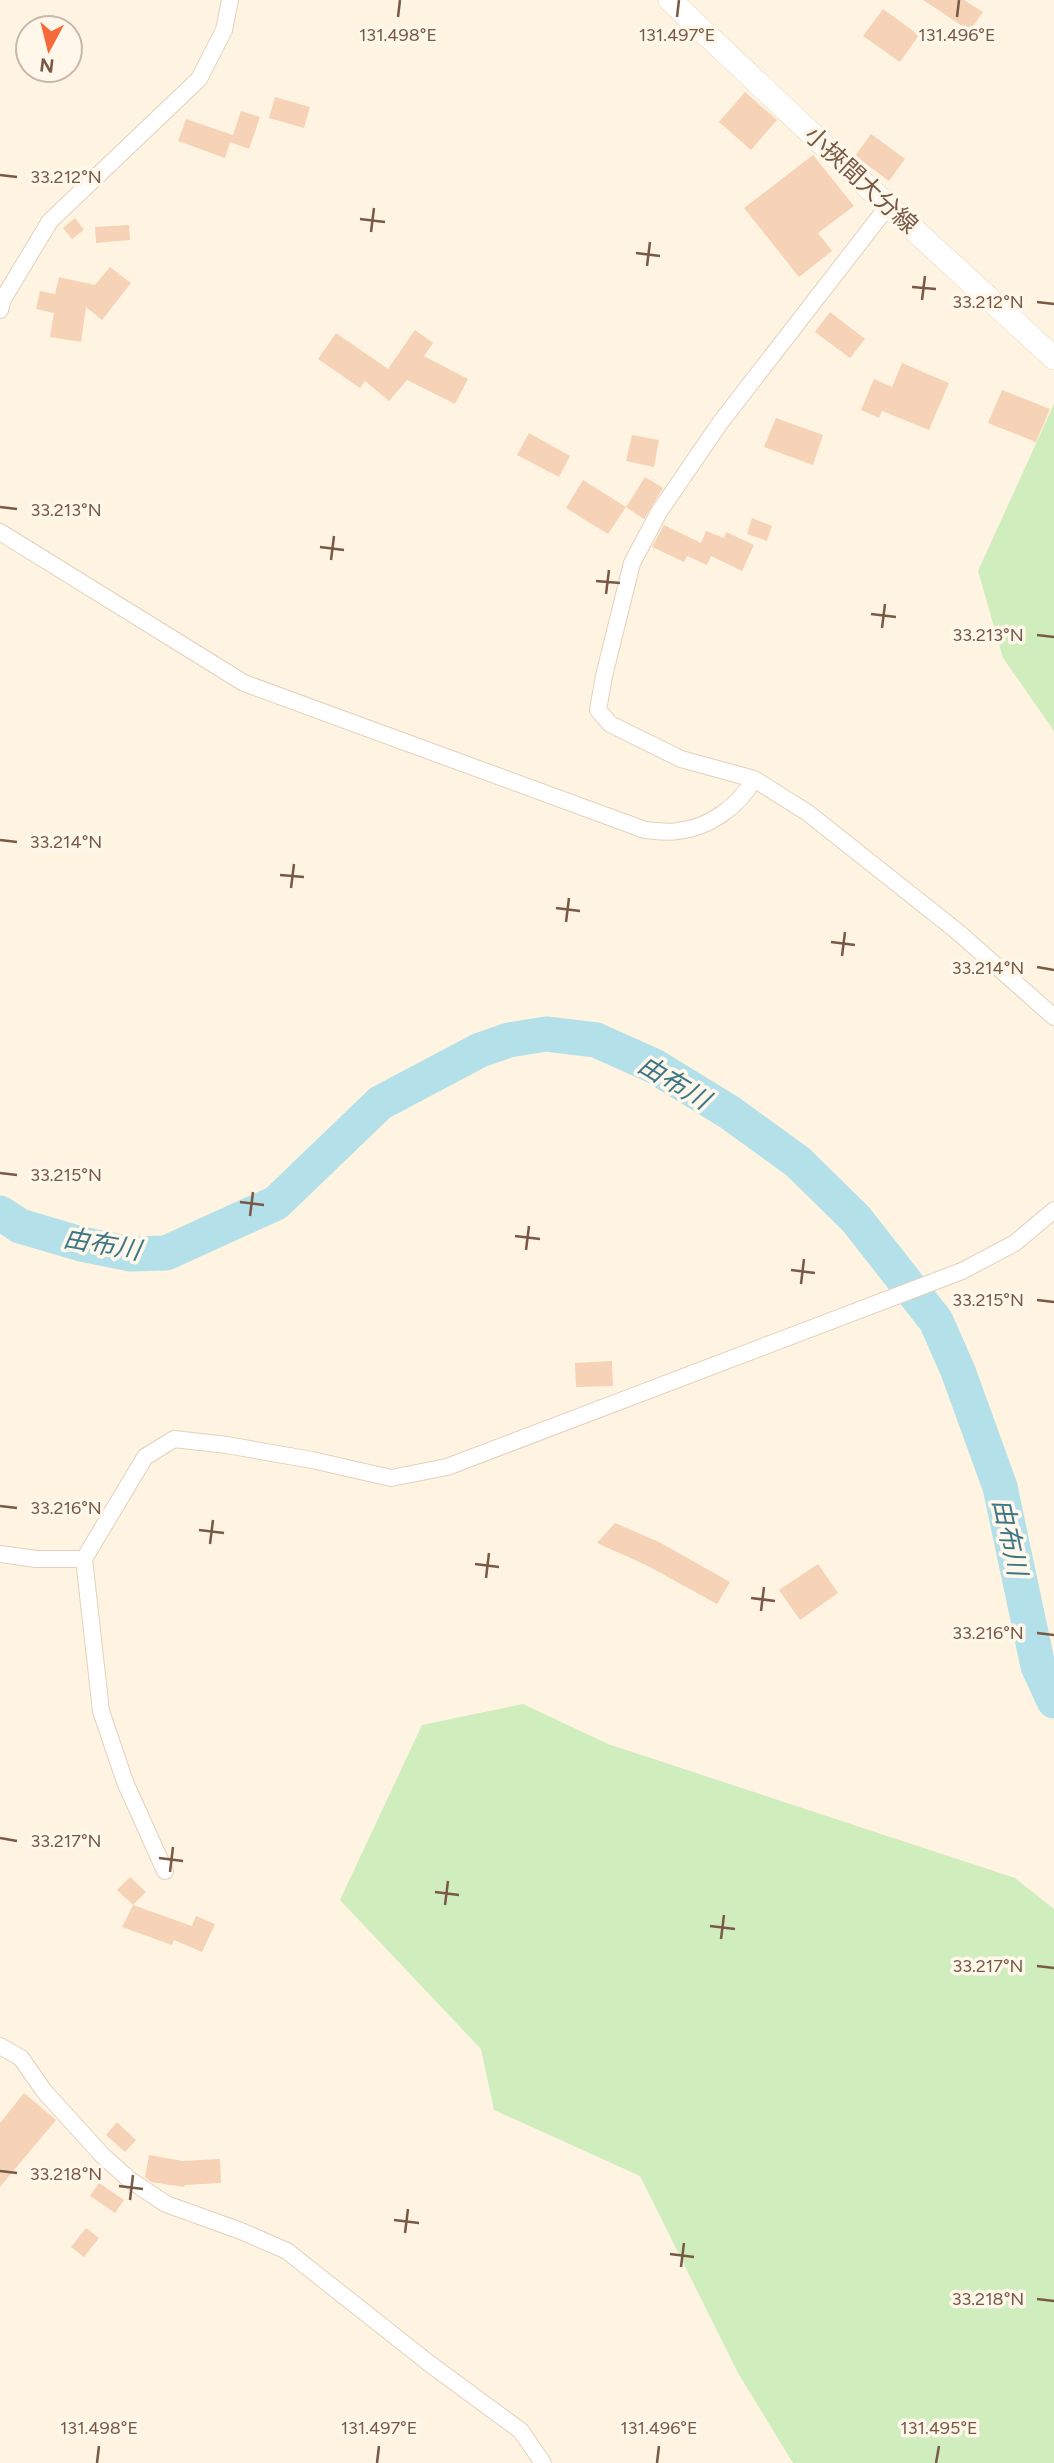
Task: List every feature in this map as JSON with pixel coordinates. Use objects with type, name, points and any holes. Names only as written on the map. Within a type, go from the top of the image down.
[{"type":"main road","name":"小挾間大分線","points":[[670,0],[1054,358]]},
{"type":"street","points":[[0,310],[3,299],[50,221],[199,79],[224,30],[230,0]]},
{"type":"street","points":[[888,206],[720,423],[659,512],[632,563],[598,710],[610,724],[681,759],[754,779],[808,813],[958,932],[1054,1017]]},
{"type":"street","points":[[0,532],[244,683],[645,830],[679,831],[714,821],[747,790],[754,779]]},
{"type":"street","points":[[165,1871],[125,1782],[101,1711],[83,1559],[145,1457],[174,1439],[312,1460],[391,1478],[447,1467],[962,1271],[1015,1243],[1054,1210]]},
{"type":"street","points":[[0,1554],[36,1559],[83,1559]]},
{"type":"street","points":[[0,2046],[21,2058],[44,2091],[69,2119],[103,2156],[130,2180],[166,2204],[241,2231],[287,2252],[521,2431],[542,2463]]},
{"type":"green space","points":[[1054,404],[1054,731],[1003,658],[978,571]]},
{"type":"green space","points":[[523,1704],[608,1744],[1015,1878],[1054,1909],[1054,2463],[793,2463],[738,2373],[640,2176],[494,2110],[481,2049],[340,1900],[422,1725]]},
{"type":"building","points":[[923,0],[964,0],[983,12],[970,31]]},
{"type":"building","points":[[883,9],[919,35],[900,62],[863,36]]},
{"type":"building","points":[[745,92],[777,120],[751,150],[719,122]]},
{"type":"building","points":[[275,97],[310,107],[304,128],[269,118]]},
{"type":"building","points":[[241,111],[260,117],[249,149],[230,142],[225,158],[178,141],[186,119],[233,135]]},
{"type":"building","points":[[871,134],[905,159],[889,181],[855,156]]},
{"type":"building","points":[[813,155],[854,206],[818,233],[832,251],[799,277],[744,208]]},
{"type":"building","points":[[75,218],[84,230],[72,239],[63,228]]},
{"type":"building","points":[[129,225],[130,240],[96,243],[95,227]]},
{"type":"building","points":[[110,267],[131,283],[102,320],[86,307],[81,342],[50,337],[54,313],[36,309],[40,291],[55,294],[59,277],[95,285]]},
{"type":"building","points":[[830,312],[865,339],[850,358],[815,332]]},
{"type":"building","points":[[415,330],[433,343],[424,356],[468,379],[455,404],[407,380],[389,401],[365,381],[360,388],[318,359],[336,333],[388,369]]},
{"type":"building","points":[[902,363],[949,383],[929,430],[882,411],[879,418],[861,410],[874,379],[892,387]]},
{"type":"building","points":[[1002,390],[1050,409],[1036,442],[988,423]]},
{"type":"building","points":[[776,418],[823,435],[813,465],[764,447]]},
{"type":"building","points":[[529,433],[570,456],[559,477],[517,455]]},
{"type":"building","points":[[632,435],[659,440],[654,467],[626,461]]},
{"type":"building","points":[[645,477],[663,488],[644,519],[626,507]]},
{"type":"building","points":[[583,480],[626,507],[608,534],[566,508]]},
{"type":"building","points":[[752,518],[772,526],[767,541],[747,534]]},
{"type":"building","points":[[664,525],[701,543],[706,531],[724,538],[726,532],[754,545],[742,571],[711,556],[707,565],[687,556],[684,562],[652,547]]},
{"type":"building","points":[[612,1361],[613,1386],[576,1387],[575,1363]]},
{"type":"building","points":[[615,1523],[659,1542],[730,1582],[717,1604],[646,1565],[597,1543]]},
{"type":"building","points":[[818,1564],[838,1593],[800,1620],[779,1590]]},
{"type":"building","points":[[130,1877],[146,1892],[133,1905],[117,1890]]},
{"type":"building","points":[[133,1905],[192,1926],[196,1916],[215,1924],[202,1952],[174,1940],[172,1945],[122,1927]]},
{"type":"building","points":[[24,2093],[56,2120],[0,2187],[0,2123]]},
{"type":"building","points":[[117,2122],[136,2140],[125,2152],[106,2135]]},
{"type":"building","points":[[149,2155],[183,2161],[220,2159],[221,2183],[184,2187],[151,2182],[145,2177]]},
{"type":"building","points":[[99,2183],[124,2200],[115,2213],[90,2196]]},
{"type":"building","points":[[86,2228],[99,2238],[84,2257],[71,2247]]},
{"type":"waterway","name":"由布川","points":[[0,1213],[20,1226],[81,1244],[131,1254],[166,1253],[276,1203],[380,1103],[480,1050],[509,1040],[546,1034],[596,1040],[654,1066],[729,1112],[798,1162],[856,1219],[936,1321],[958,1371],[1000,1487],[1038,1666],[1054,1701]]}]
